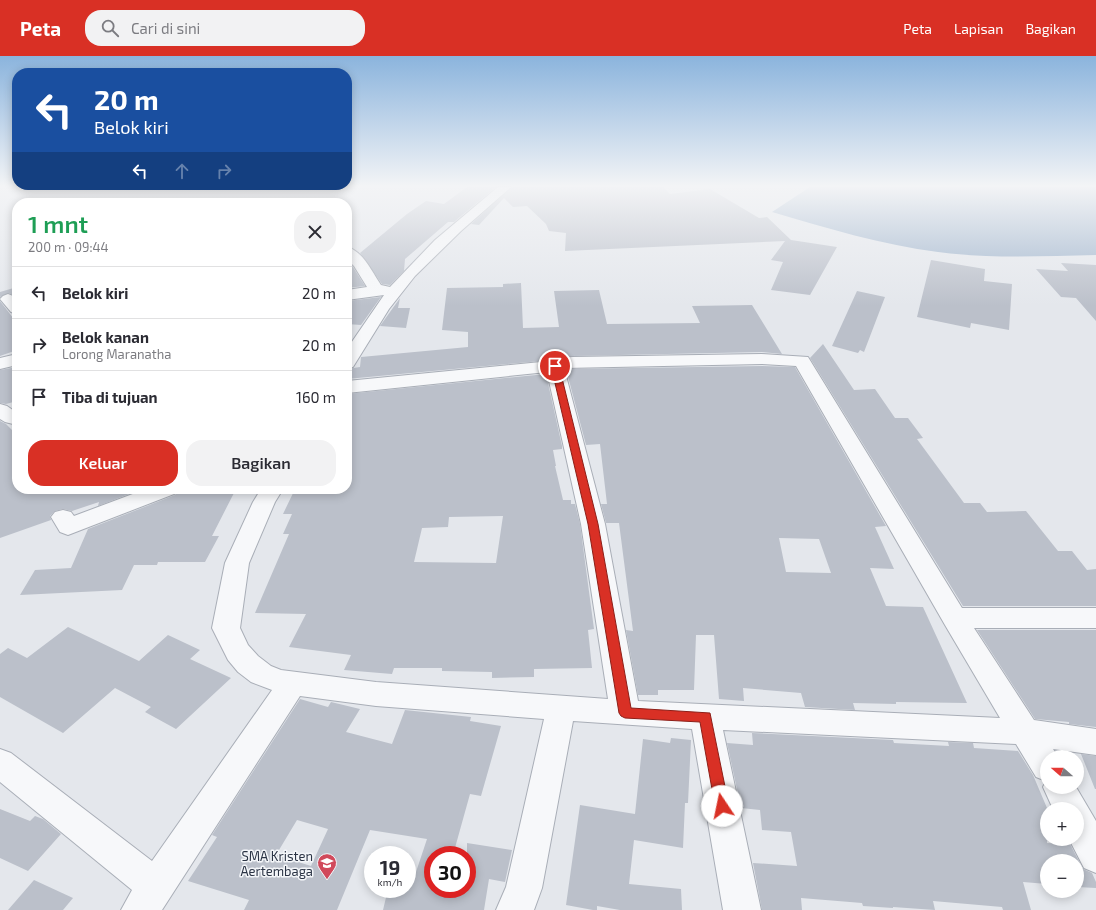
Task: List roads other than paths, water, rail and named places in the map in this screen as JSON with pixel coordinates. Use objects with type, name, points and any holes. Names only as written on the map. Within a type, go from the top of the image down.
[{"type":"street","points":[[352,355],[383,306],[388,292],[457,227]]},
{"type":"street","points":[[352,256],[360,264],[375,288],[388,292]]},
{"type":"street","points":[[352,295],[388,292]]},
{"type":"street","points":[[352,386],[555,366],[560,363],[762,359],[802,361],[954,618],[1040,755]]},
{"type":"street","points":[[0,364],[12,360]]},
{"type":"street","points":[[555,366],[593,524],[625,713]]},
{"type":"street","points":[[0,410],[12,418]]},
{"type":"street","points":[[63,516],[68,527],[153,494]]},
{"type":"street","points":[[270,494],[237,563],[228,608],[226,628],[238,652],[248,664],[261,674],[278,681],[376,694],[625,713],[1027,732],[1096,742]]},
{"type":"street","points":[[954,618],[1096,618]]},
{"type":"street","points":[[0,763],[148,898],[293,683]]},
{"type":"street","points":[[515,910],[524,888],[561,708]]},
{"type":"street","points":[[705,717],[742,910]]},
{"type":"street","points":[[1084,833],[1096,856]]},
{"type":"water","points":[[823,227],[1096,227],[1096,255],[977,256],[917,249]]},
{"type":"place","name":"SMA Kristen Aertembaga","points":[[327,880]]}]
